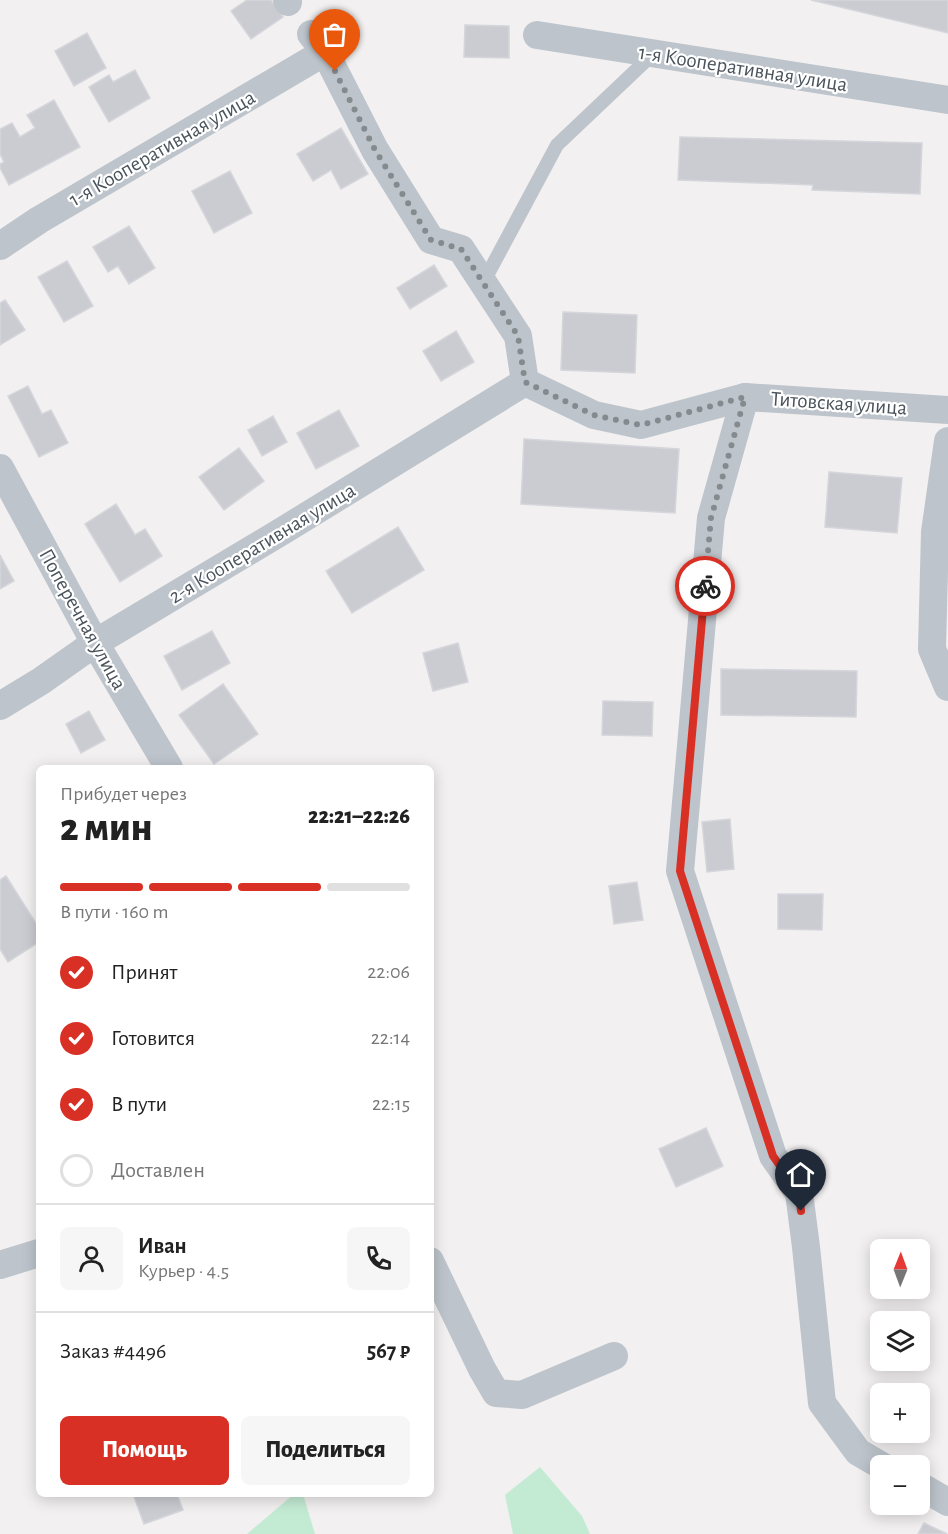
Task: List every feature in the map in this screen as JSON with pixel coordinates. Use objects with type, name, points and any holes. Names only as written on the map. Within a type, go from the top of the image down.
[{"type":"street","name":"1-я Кооперативная улица","points":[[537,34],[948,100]]},
{"type":"street","name":"1-я Кооперативная улица","points":[[0,246],[318,43],[375,150],[431,240],[461,249],[483,283]]},
{"type":"street","points":[[483,283],[518,336],[525,382]]},
{"type":"street","name":"Титовская улица","points":[[525,382],[594,415],[641,425],[745,397],[948,410]]},
{"type":"street","name":"2-я Кооперативная улица","points":[[0,705],[41,681],[95,643],[525,382]]},
{"type":"street","points":[[745,397],[711,518],[680,871],[773,1156],[799,1193],[822,1403],[858,1452],[870,1459]]},
{"type":"street","points":[[948,441],[934,532],[932,649],[948,687]]},
{"type":"street","name":"Поперечная улица","points":[[0,468],[95,643],[167,765]]},
{"type":"street","points":[[0,1265],[36,1254]]},
{"type":"street","points":[[434,1269],[496,1393],[522,1395],[614,1356]]},
{"type":"street","points":[[930,1492],[948,1502]]},
{"type":"lane","points":[[483,283],[557,146],[654,53]]},
{"type":"green space","points":[[540,1467],[582,1516],[590,1534],[513,1534],[505,1495]]},
{"type":"green space","points":[[290,1497],[304,1497],[315,1534],[247,1534]]},
{"type":"building","points":[[247,0],[271,0],[283,17],[251,39],[231,11]]},
{"type":"building","points":[[811,0],[948,0],[948,33]]},
{"type":"building","points":[[465,25],[509,26],[509,58],[464,57]]},
{"type":"building","points":[[87,33],[106,68],[74,86],[55,51]]},
{"type":"building","points":[[135,70],[150,98],[109,122],[89,87],[109,75],[113,82]]},
{"type":"building","points":[[54,100],[80,147],[9,185],[0,168],[0,164],[4,162],[0,154],[0,129],[12,123],[20,137],[35,128],[27,115]]},
{"type":"building","points":[[341,128],[368,174],[341,189],[331,170],[313,181],[297,154]]},
{"type":"building","points":[[680,137],[922,143],[920,194],[812,190],[813,185],[678,180]]},
{"type":"building","points":[[230,171],[252,213],[214,233],[192,191]]},
{"type":"building","points":[[129,226],[155,268],[129,284],[118,266],[108,272],[93,247]]},
{"type":"building","points":[[67,261],[93,306],[64,322],[38,277]]},
{"type":"building","points":[[434,265],[447,286],[410,309],[397,288]]},
{"type":"building","points":[[5,300],[25,330],[0,345],[0,303]]},
{"type":"building","points":[[563,312],[637,315],[635,373],[561,370]]},
{"type":"building","points":[[456,331],[474,362],[441,381],[423,351]]},
{"type":"building","points":[[28,386],[42,414],[51,410],[68,443],[39,457],[8,396]]},
{"type":"building","points":[[339,410],[359,446],[316,469],[297,433]]},
{"type":"building","points":[[273,416],[287,442],[262,456],[248,430]]},
{"type":"building","points":[[524,439],[679,449],[675,513],[521,504]]},
{"type":"building","points":[[239,448],[264,481],[224,510],[199,477]]},
{"type":"building","points":[[829,472],[902,478],[897,533],[825,527]]},
{"type":"building","points":[[116,504],[135,535],[145,529],[162,556],[120,582],[85,524]]},
{"type":"building","points":[[398,527],[424,570],[352,613],[326,571]]},
{"type":"building","points":[[0,555],[14,581],[0,589]]},
{"type":"building","points":[[212,631],[230,663],[182,690],[164,656]]},
{"type":"building","points":[[458,643],[468,682],[433,691],[423,653]]},
{"type":"building","points":[[721,669],[857,671],[856,717],[721,715]]},
{"type":"building","points":[[223,684],[258,734],[214,764],[179,715]]},
{"type":"building","points":[[603,701],[653,702],[652,736],[602,735]]},
{"type":"building","points":[[89,711],[105,740],[81,753],[66,724]]},
{"type":"building","points":[[730,819],[734,869],[707,872],[702,822]]},
{"type":"building","points":[[6,876],[36,923],[36,944],[8,962],[0,949],[0,880]]},
{"type":"building","points":[[637,882],[643,920],[614,924],[609,886]]},
{"type":"building","points":[[778,894],[823,894],[822,930],[778,929]]},
{"type":"building","points":[[706,1128],[723,1166],[676,1187],[659,1149]]},
{"type":"building","points":[[134,1497],[178,1497],[183,1510],[144,1524]]},
{"type":"building","points":[[924,1523],[947,1534],[918,1534]]},
{"type":"way so far","points":[[335,71],[375,150],[431,240],[461,249],[518,336],[525,382],[594,415],[641,425],[745,397],[711,518],[705,586]]},
{"type":"route","points":[[705,586],[680,871],[773,1156],[799,1193],[801,1211]]}]
